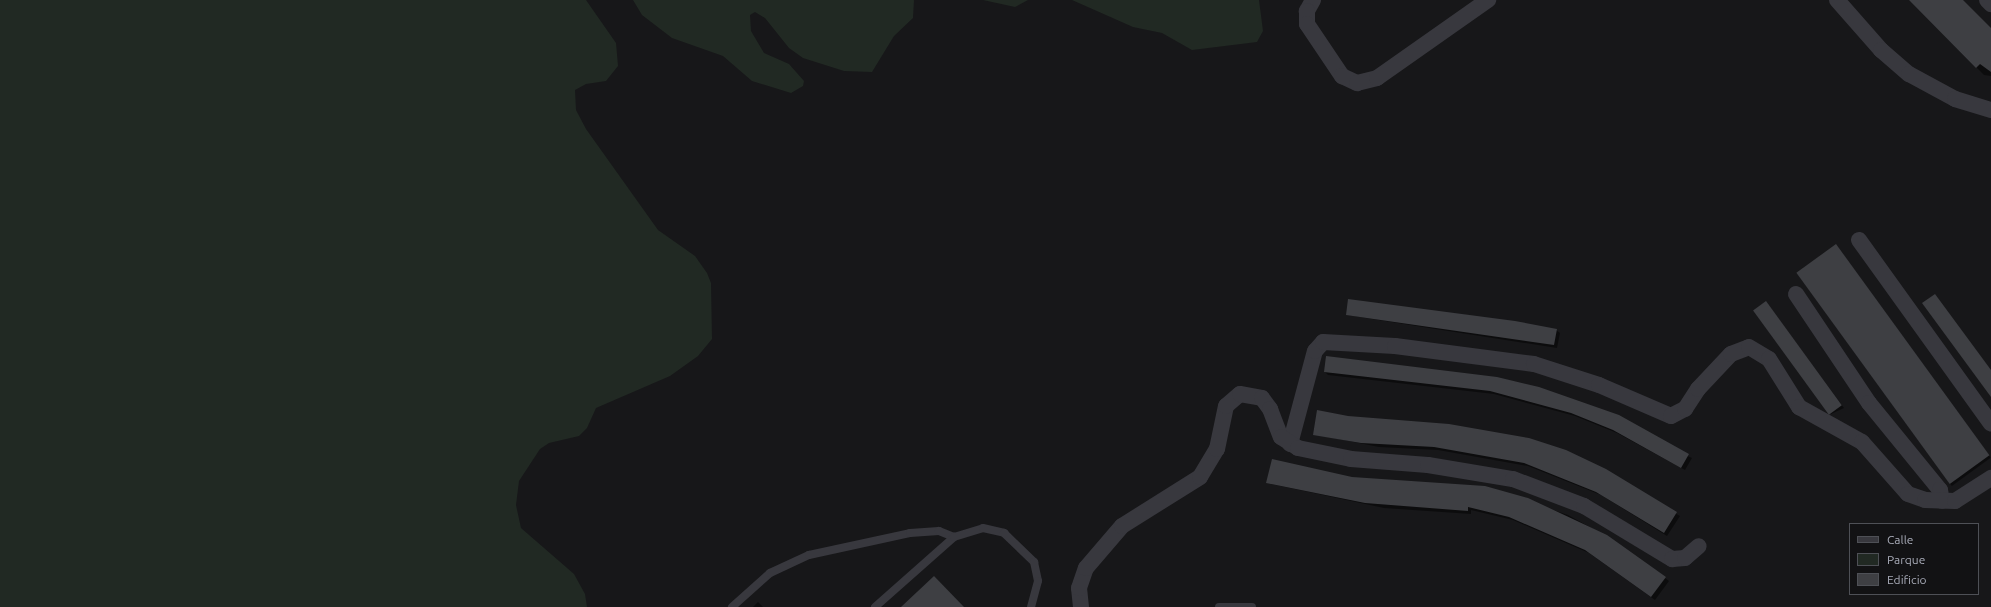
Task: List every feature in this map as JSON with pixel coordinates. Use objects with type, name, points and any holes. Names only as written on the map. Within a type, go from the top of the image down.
[{"type":"street","points":[[1313,0],[1307,12],[1307,24],[1342,76],[1357,83],[1377,78],[1488,0]]},
{"type":"street","points":[[1837,0],[1881,50],[1909,74],[1955,99],[1991,110]]},
{"type":"street","points":[[1987,0],[1991,4]]},
{"type":"street","points":[[1859,240],[1991,424]]},
{"type":"street","points":[[1796,294],[1869,403],[1940,490],[1942,501]]},
{"type":"street","points":[[1290,444],[1315,351],[1323,342],[1395,346],[1534,364],[1599,385],[1671,416],[1685,409],[1698,389],[1731,354],[1749,347],[1769,359],[1799,407],[1862,442],[1908,494],[1942,501],[1958,500],[1991,478]]},
{"type":"street","points":[[1081,607],[1083,575],[1105,544],[1133,518],[1186,488],[1210,464],[1230,398],[1245,394],[1262,398],[1270,408],[1281,437],[1290,444],[1351,459],[1428,465],[1513,478],[1584,506],[1672,559],[1685,558],[1699,546]]},
{"type":"lane","points":[[875,607],[954,537],[983,528],[1011,539],[1030,556],[1036,569],[1038,587],[1031,607]]},
{"type":"lane","points":[[732,607],[770,573],[809,555],[910,533],[939,531],[954,537]]},
{"type":"lane","points":[[1219,607],[1252,607]]},
{"type":"green space","points":[[0,0],[586,0],[616,43],[618,66],[606,81],[586,84],[575,90],[576,110],[586,129],[658,230],[695,256],[707,273],[711,283],[712,339],[698,356],[670,376],[596,408],[587,428],[579,436],[549,443],[540,449],[519,481],[516,505],[521,528],[574,574],[585,594],[587,607],[0,607]]},
{"type":"green space","points":[[633,0],[914,0],[913,18],[894,36],[872,72],[844,71],[803,58],[789,48],[765,18],[755,12],[750,15],[751,31],[764,53],[789,64],[804,81],[803,86],[791,93],[752,81],[723,56],[672,38],[642,15]]},
{"type":"green space","points":[[983,0],[1028,0],[1015,7]]},
{"type":"green space","points":[[1072,0],[1259,0],[1263,31],[1257,42],[1192,50],[1162,33],[1133,27]]},
{"type":"building","points":[[1909,0],[1963,0],[1991,28],[1991,72],[1980,64],[1976,68]]},
{"type":"building","points":[[1836,244],[1989,455],[1950,484],[1796,273]]},
{"type":"building","points":[[1935,294],[1991,370],[1991,397],[1922,303]]},
{"type":"building","points":[[1348,299],[1515,321],[1557,329],[1554,345],[1346,315]]},
{"type":"building","points":[[1766,301],[1842,405],[1829,415],[1753,310]]},
{"type":"building","points":[[1326,356],[1497,377],[1539,387],[1619,415],[1689,454],[1681,468],[1613,430],[1571,413],[1490,391],[1324,372]]},
{"type":"building","points":[[1317,410],[1348,416],[1449,424],[1529,438],[1566,450],[1606,469],[1677,512],[1664,533],[1596,492],[1524,463],[1434,447],[1361,443],[1313,435]]},
{"type":"building","points":[[1272,459],[1352,477],[1485,486],[1528,498],[1607,535],[1666,577],[1651,597],[1585,550],[1509,517],[1468,507],[1468,511],[1365,503],[1266,483]]},
{"type":"building","points":[[934,576],[964,607],[901,607]]}]
